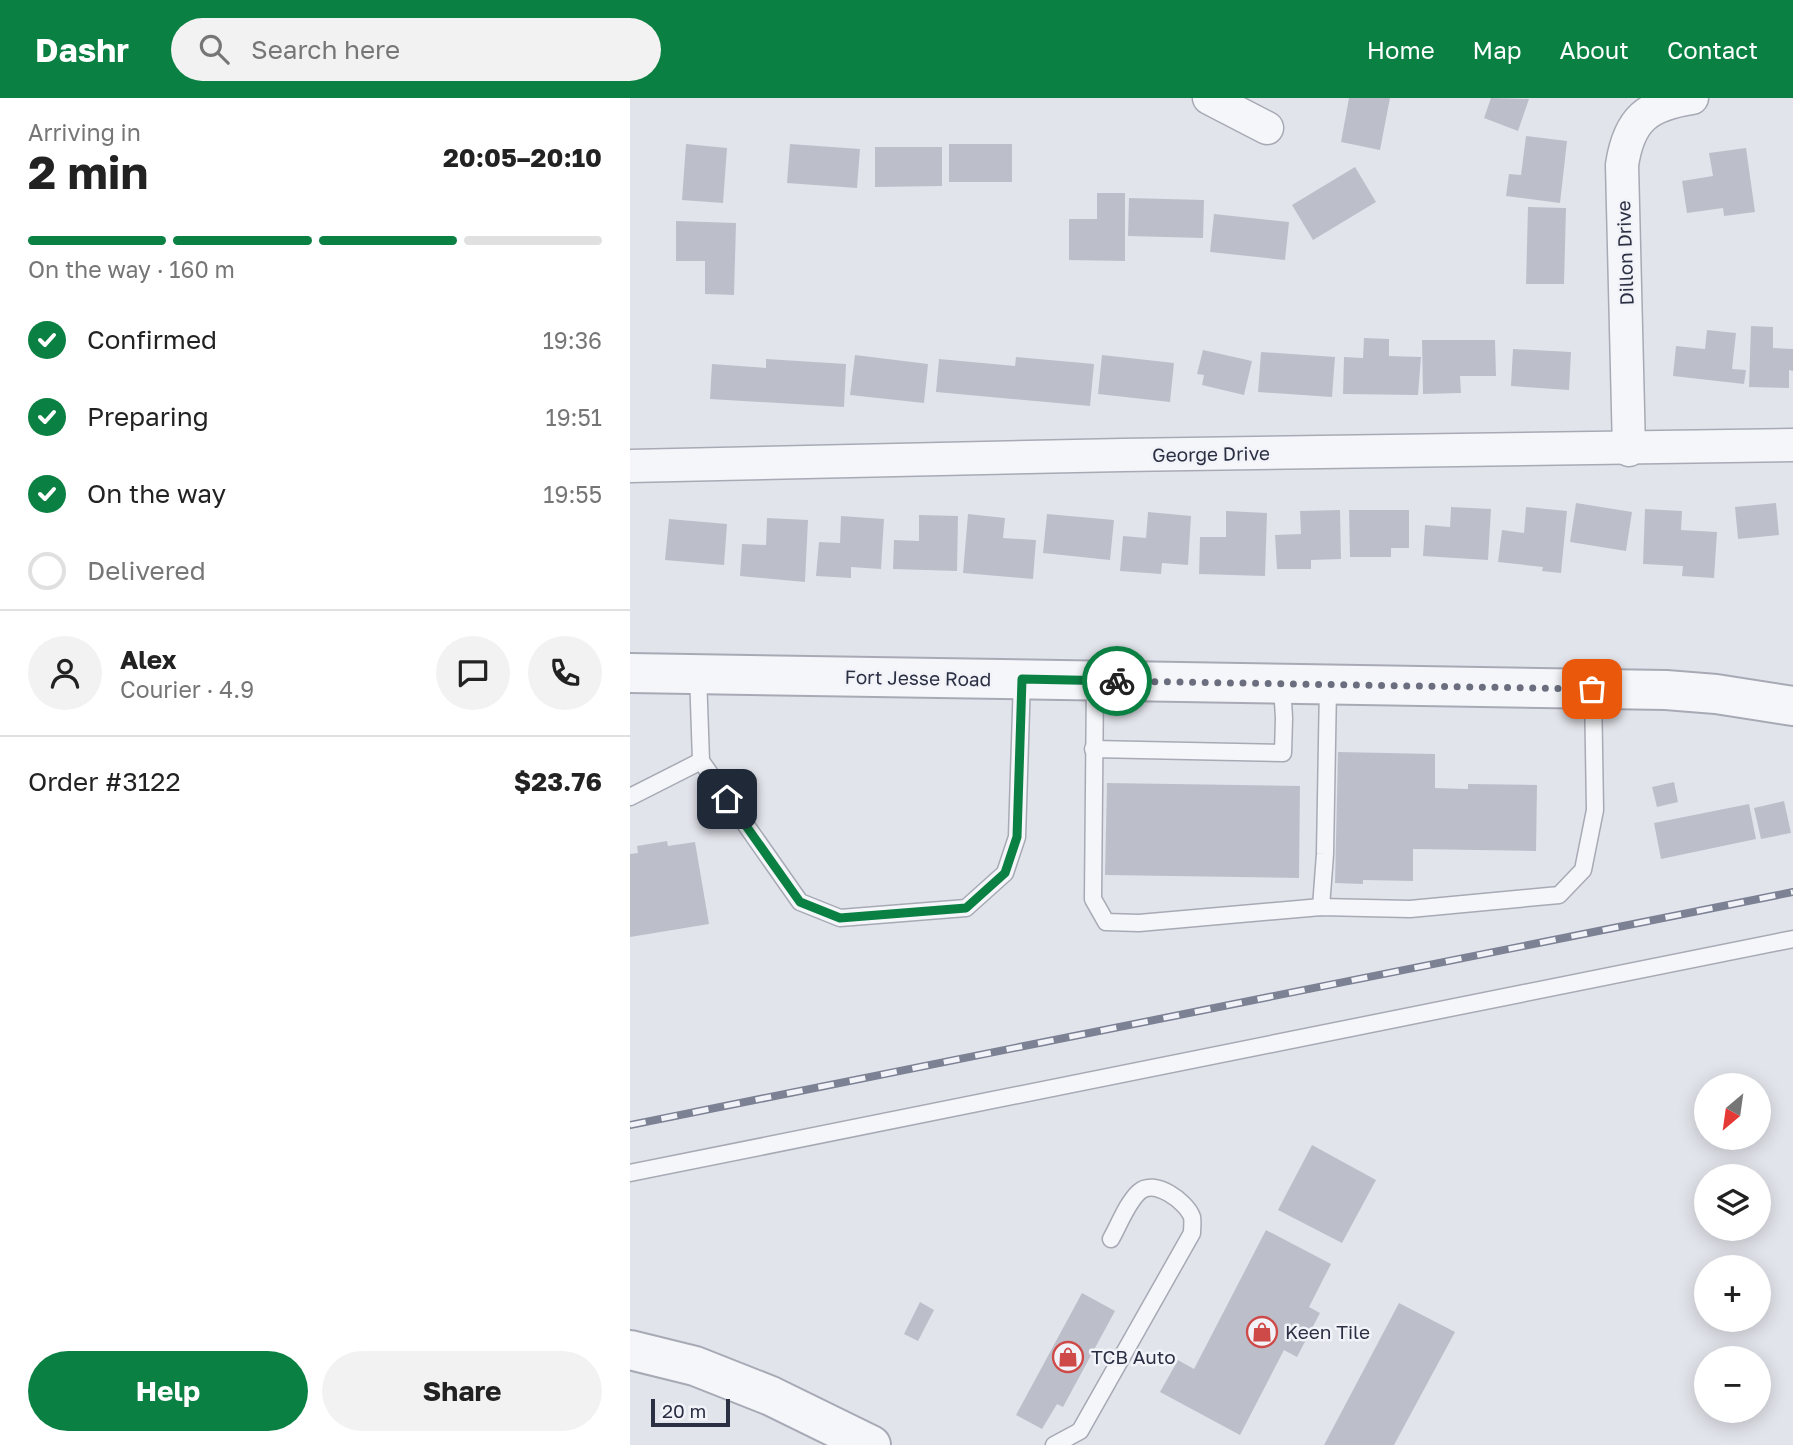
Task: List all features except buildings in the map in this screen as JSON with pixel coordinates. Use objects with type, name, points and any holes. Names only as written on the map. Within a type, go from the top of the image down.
[{"type":"street","points":[[1209,98],[1267,128]]},
{"type":"street","name":"Dillon Drive","points":[[1629,450],[1622,165],[1624,149],[1633,128],[1645,114],[1676,101],[1692,98]]},
{"type":"street","name":"George Drive","points":[[630,467],[1136,455],[1793,446]]},
{"type":"street","name":"Fort Jesse Road","points":[[630,673],[1592,689],[1716,694],[1793,706]]},
{"type":"street","points":[[630,1350],[695,1366],[771,1396],[871,1445]]},
{"type":"lane","points":[[698,674],[701,761],[800,902],[840,918],[966,908],[1005,873],[1017,837],[1022,679]]},
{"type":"lane","points":[[1095,681],[1093,899],[1106,922],[1139,923],[1321,906],[1410,909],[1559,895],[1583,870],[1595,810],[1592,689]]},
{"type":"lane","points":[[1093,749],[1283,752],[1282,685]]},
{"type":"lane","points":[[1321,906],[1325,854],[1328,686]]},
{"type":"lane","points":[[630,797],[701,761]]},
{"type":"lane","points":[[630,1173],[1793,939]]},
{"type":"lane","points":[[1054,1445],[1080,1431],[1192,1233],[1192,1217],[1171,1195],[1160,1189],[1145,1188],[1137,1193],[1111,1239]]},
{"type":"railway","points":[[630,1125],[1793,892]]},
{"type":"way so far","points":[[1117,681],[1592,689]]},
{"type":"place","name":"Keen Tile","points":[[1262,1332]]},
{"type":"place","name":"TCB Auto","points":[[1068,1357]]},
{"type":"route","points":[[727,799],[800,902],[840,918],[966,908],[1005,873],[1017,837],[1022,679],[1117,681]]}]
